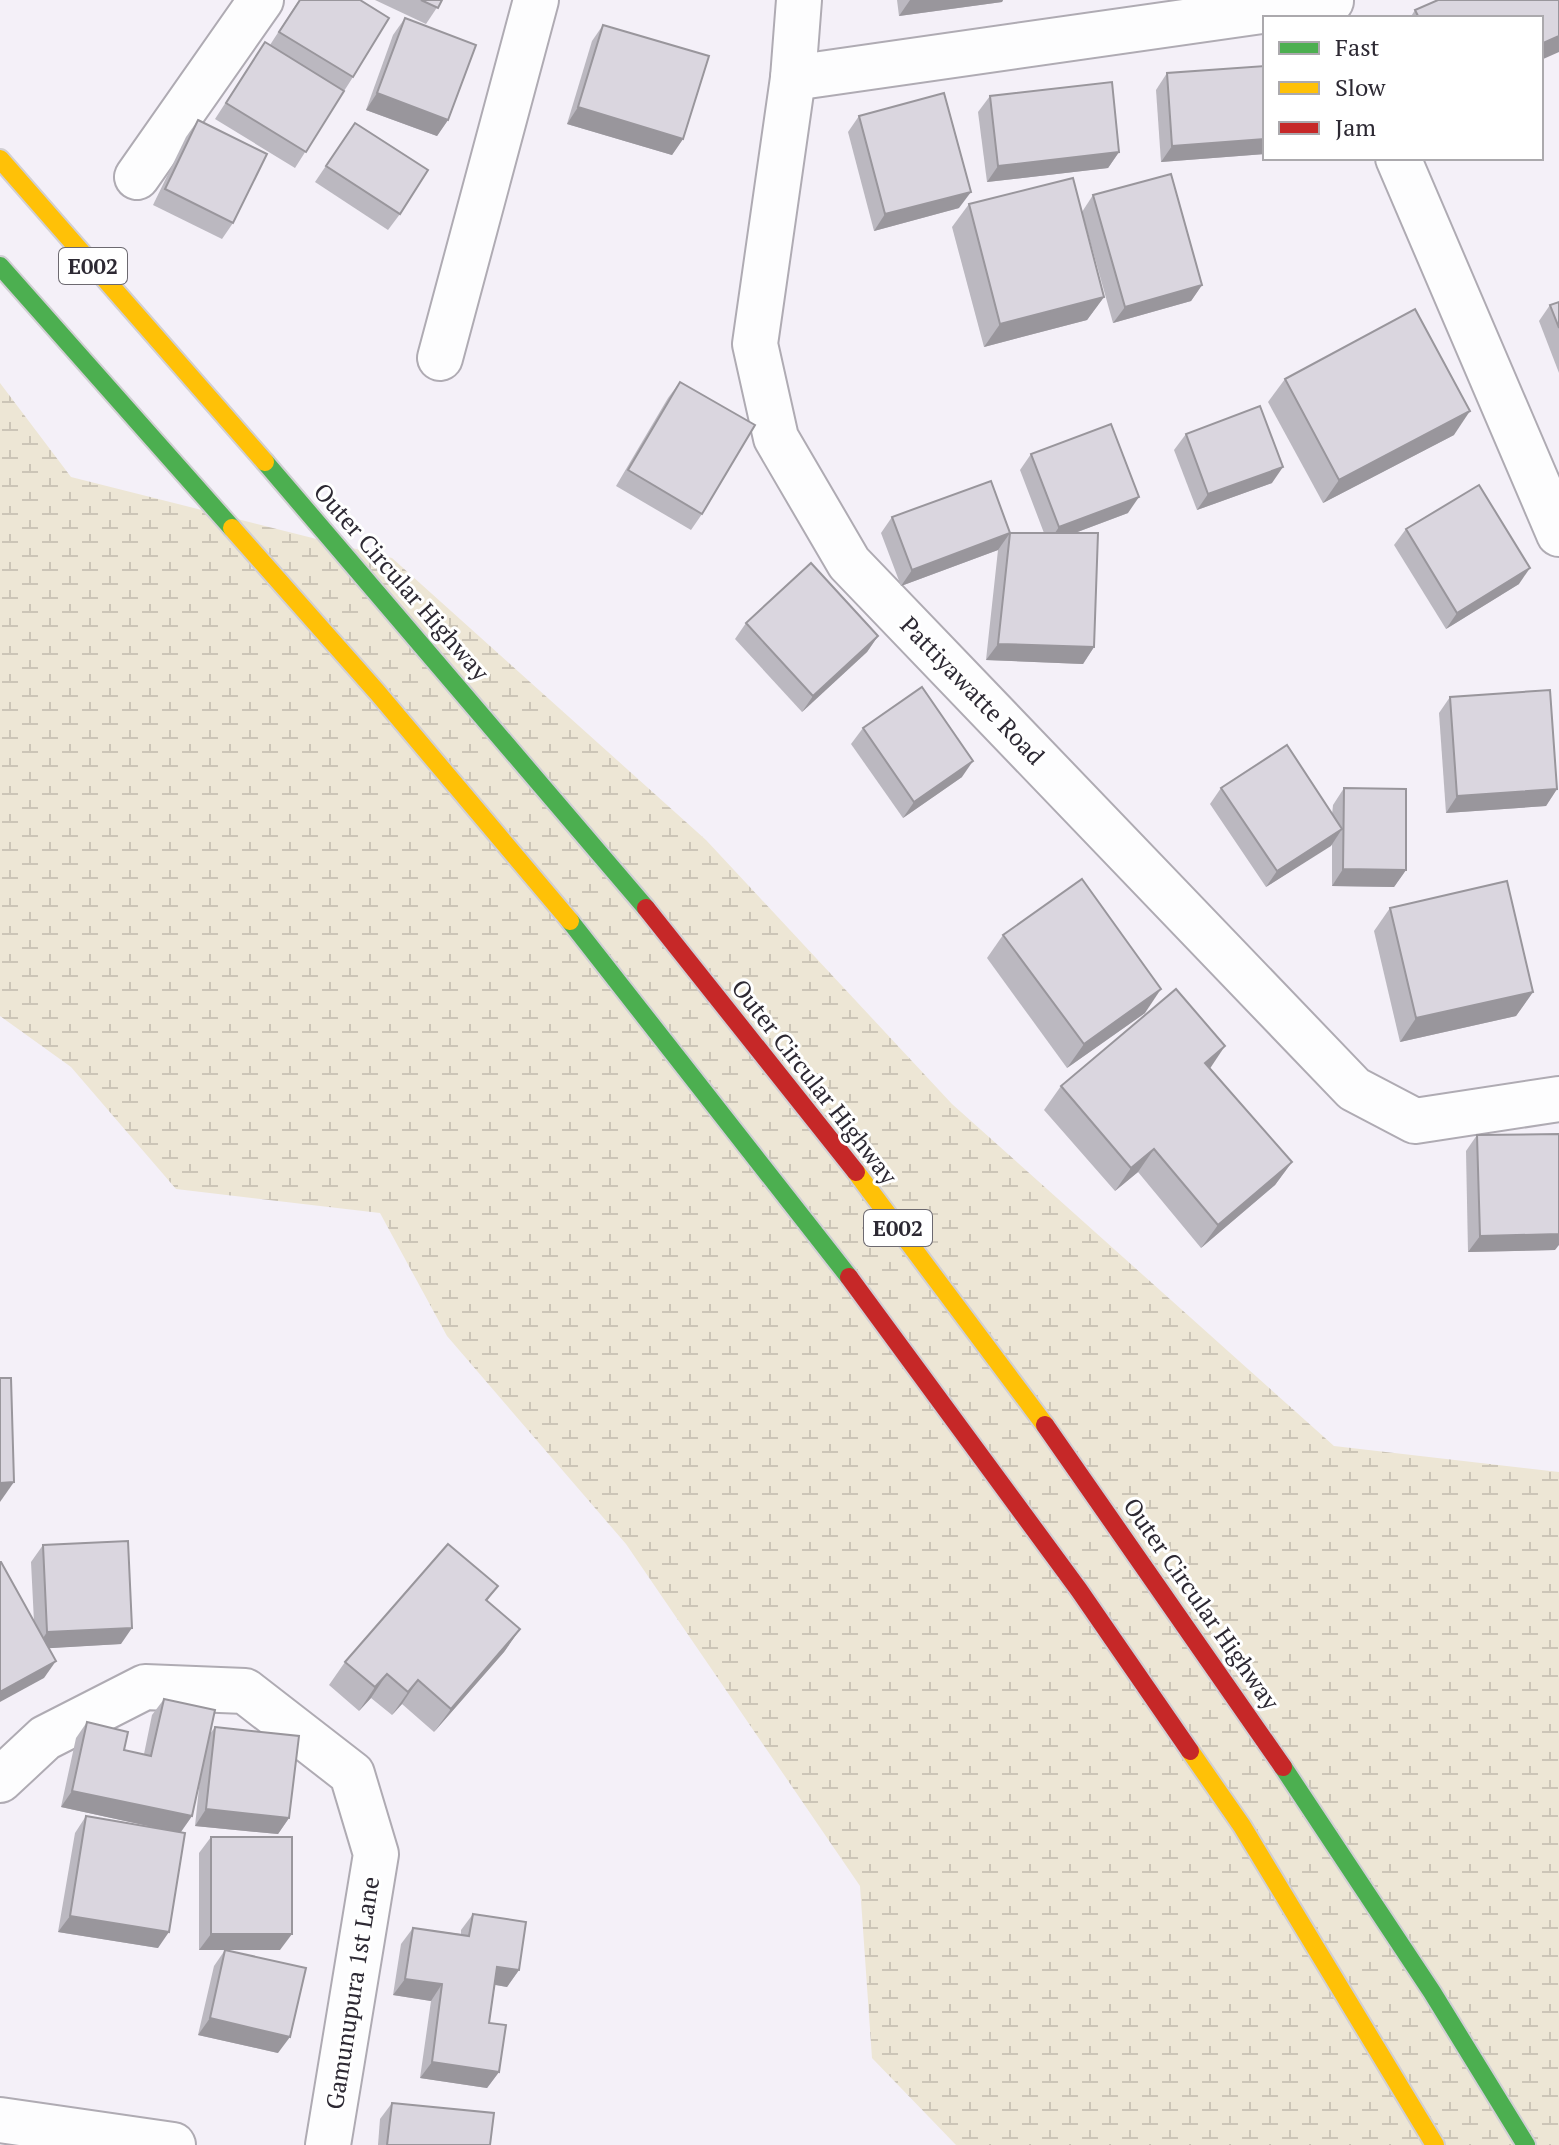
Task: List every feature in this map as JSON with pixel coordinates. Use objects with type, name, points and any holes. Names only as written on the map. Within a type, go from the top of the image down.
[{"type":"highway","name":"Outer Circular Highway","points":[[0,159],[490,721],[651,914],[964,1313],[1194,1635],[1441,2000],[1526,2145]]},
{"type":"highway","name":"E002","points":[[0,266],[377,692],[592,948],[901,1344],[1088,1603],[1242,1826],[1435,2145]]},
{"type":"street","points":[[137,177],[261,0]]},
{"type":"street","points":[[440,358],[536,0]]},
{"type":"street","name":"Pattiyawatte Road","points":[[799,0],[793,78],[755,344],[776,438],[849,563],[1354,1089],[1415,1121],[1559,1099]]},
{"type":"street","points":[[793,78],[1331,0]]},
{"type":"street","points":[[1399,160],[1559,534]]},
{"type":"street","name":"Gamunupura 1st Lane","points":[[0,1780],[45,1738],[145,1687],[245,1691],[352,1774],[376,1854],[328,2145]]},
{"type":"street","points":[[0,2120],[173,2145]]},
{"type":"green space","points":[[0,383],[71,477],[392,558],[706,840],[952,1104],[1334,1446],[1559,1472],[1559,2145],[956,2145],[872,2058],[860,1886],[626,1544],[447,1336],[380,1213],[176,1189],[71,1067],[0,1016]]},
{"type":"building","points":[[300,0],[360,0],[389,18],[353,77],[279,32]]},
{"type":"building","points":[[421,0],[442,0],[438,8]]},
{"type":"building","points":[[1438,0],[1559,0],[1559,36],[1543,43],[1543,16],[1418,16],[1415,10]]},
{"type":"building","points":[[405,18],[476,45],[448,120],[377,93]]},
{"type":"building","points":[[603,25],[709,56],[683,139],[578,107]]},
{"type":"building","points":[[265,42],[344,91],[306,152],[226,103]]},
{"type":"building","points":[[1263,66],[1263,139],[1172,146],[1167,73]]},
{"type":"building","points":[[1112,82],[1119,152],[998,166],[990,96]]},
{"type":"building","points":[[944,93],[971,192],[885,214],[859,116]]},
{"type":"building","points":[[198,120],[267,154],[233,223],[165,189]]},
{"type":"building","points":[[355,123],[428,170],[400,214],[326,166]]},
{"type":"building","points":[[1171,174],[1202,285],[1125,307],[1093,195]]},
{"type":"building","points":[[1073,178],[1104,297],[1000,324],[969,204]]},
{"type":"building","points":[[1559,302],[1559,328],[1550,305]]},
{"type":"building","points":[[1415,309],[1470,411],[1339,480],[1285,379]]},
{"type":"building","points":[[680,382],[755,425],[702,514],[628,470]]},
{"type":"building","points":[[1260,406],[1283,467],[1208,494],[1186,434]]},
{"type":"building","points":[[1111,424],[1139,497],[1059,527],[1031,454]]},
{"type":"building","points":[[991,481],[1010,533],[912,570],[892,517]]},
{"type":"building","points":[[1479,485],[1530,568],[1457,613],[1406,529]]},
{"type":"building","points":[[1010,533],[1098,533],[1094,647],[998,644]]},
{"type":"building","points":[[811,563],[878,636],[813,696],[746,623]]},
{"type":"building","points":[[922,687],[973,761],[914,802],[863,728]]},
{"type":"building","points":[[1550,690],[1557,789],[1457,796],[1450,697]]},
{"type":"building","points":[[1287,745],[1342,829],[1277,871],[1221,788]]},
{"type":"building","points":[[1344,788],[1406,789],[1406,870],[1343,869]]},
{"type":"building","points":[[1082,879],[1161,989],[1084,1044],[1003,935]]},
{"type":"building","points":[[1507,881],[1533,992],[1416,1018],[1390,908]]},
{"type":"building","points":[[1176,989],[1225,1046],[1205,1063],[1292,1162],[1218,1225],[1154,1149],[1131,1168],[1061,1086]]},
{"type":"building","points":[[1559,1134],[1559,1234],[1480,1236],[1477,1135]]},
{"type":"building","points":[[0,1378],[11,1378],[14,1482],[0,1483]]},
{"type":"building","points":[[128,1541],[132,1628],[47,1632],[43,1545]]},
{"type":"building","points":[[448,1544],[498,1586],[486,1600],[520,1629],[451,1709],[418,1680],[408,1692],[387,1674],[375,1687],[345,1662]]},
{"type":"building","points":[[0,1562],[56,1661],[0,1692]]},
{"type":"building","points":[[164,1699],[215,1710],[192,1816],[72,1791],[87,1722],[128,1732],[124,1750],[151,1756]]},
{"type":"building","points":[[215,1727],[299,1736],[289,1818],[206,1809]]},
{"type":"building","points":[[86,1816],[185,1833],[169,1932],[70,1916]]},
{"type":"building","points":[[211,1837],[292,1837],[292,1934],[211,1934]]},
{"type":"building","points":[[473,1914],[526,1922],[519,1970],[497,1967],[489,2023],[506,2025],[499,2072],[432,2062],[442,1984],[405,1979],[413,1928],[469,1936]]},
{"type":"building","points":[[225,1950],[306,1968],[290,2037],[210,2018]]},
{"type":"building","points":[[392,2103],[494,2113],[490,2145],[387,2145]]},
{"type":"traffic: fast","points":[[0,266],[232,528]]},
{"type":"traffic: fast","points":[[265,462],[646,908]]},
{"type":"traffic: fast","points":[[570,921],[849,1277]]},
{"type":"traffic: fast","points":[[1283,1767],[1432,1992],[1526,2145]]},
{"type":"traffic: slow","points":[[0,159],[265,462]]},
{"type":"traffic: slow","points":[[232,528],[377,692],[570,921]]},
{"type":"traffic: slow","points":[[856,1172],[1045,1425]]},
{"type":"traffic: slow","points":[[1190,1751],[1242,1826],[1435,2145]]},
{"type":"traffic: jam","points":[[646,908],[856,1172]]},
{"type":"traffic: jam","points":[[849,1277],[1079,1590],[1190,1751]]},
{"type":"traffic: jam","points":[[1045,1425],[1283,1767]]}]
